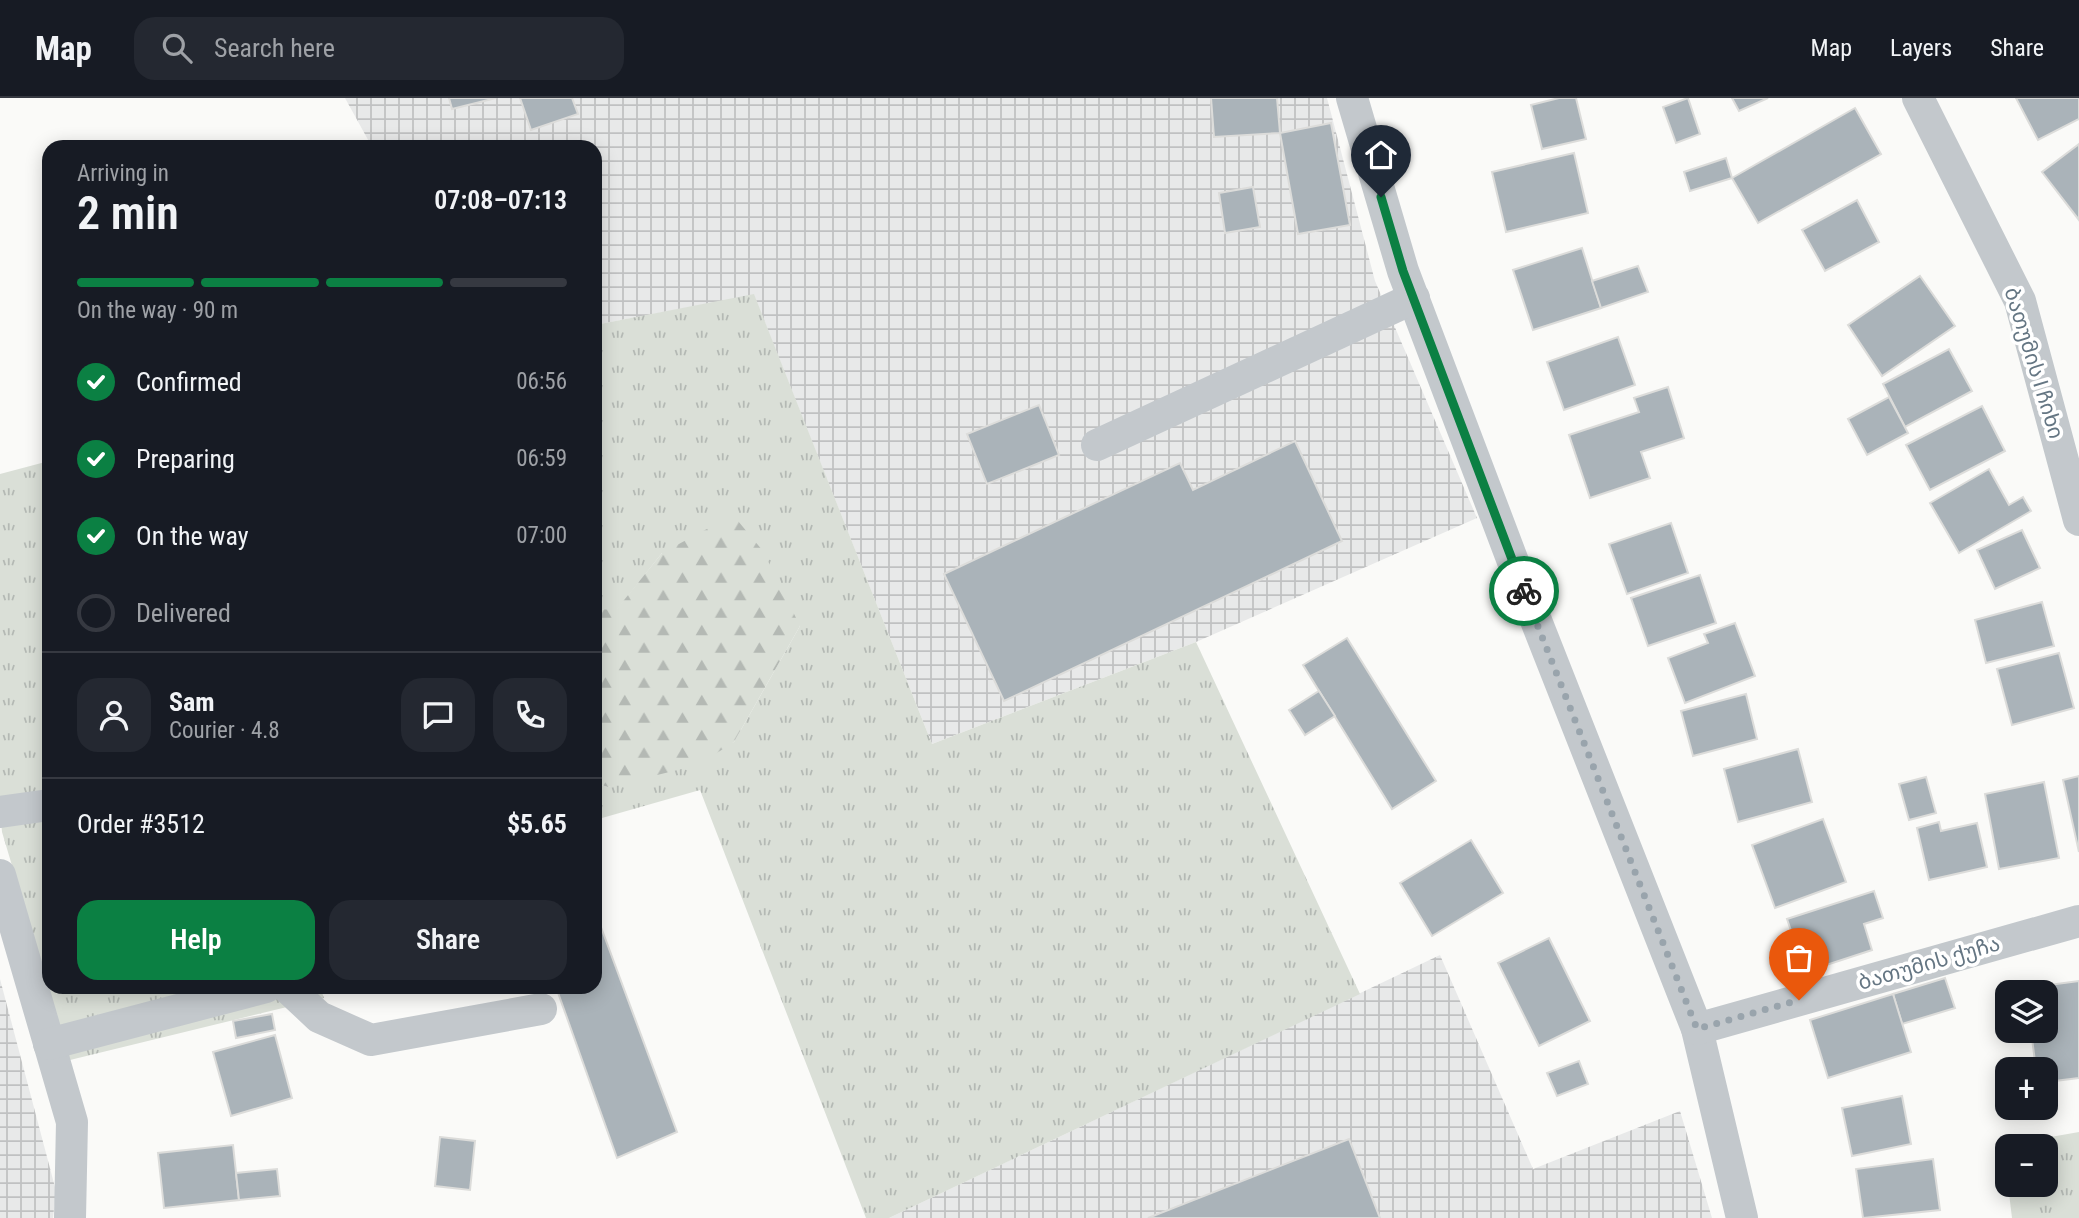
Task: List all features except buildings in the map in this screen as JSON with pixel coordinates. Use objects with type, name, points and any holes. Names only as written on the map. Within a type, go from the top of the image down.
[{"type":"street","points":[[1352,98],[1414,298],[1520,580],[1697,1029],[1742,1218]]},
{"type":"street","name":"ბათუმის I ჩიხი","points":[[1918,98],[2020,301],[2079,520]]},
{"type":"street","points":[[1097,444],[1414,298]]},
{"type":"street","points":[[0,812],[42,806]]},
{"type":"street","points":[[0,874],[72,1122],[70,1218]]},
{"type":"street","name":"ბათუმის ქუჩა","points":[[1697,1029],[2079,921]]},
{"type":"street","points":[[49,1044],[239,994]]},
{"type":"street","points":[[294,994],[319,1017],[371,1040],[541,1009]]},
{"type":"shaded area","points":[[345,98],[1327,98],[1375,281],[1477,518],[1196,642],[932,744],[754,295],[602,324],[602,140],[368,140]]},
{"type":"shaded area","points":[[1440,955],[1533,1169],[1680,1111],[1712,1218],[889,1218]]},
{"type":"shaded area","points":[[0,979],[56,1191],[53,1218],[0,1218]]},
{"type":"green space","points":[[754,294],[932,744],[1196,642],[1360,994],[889,1218],[866,1218],[700,790],[602,818],[602,785],[608,787],[734,742],[800,626],[662,553],[616,611],[602,610],[602,324]]},
{"type":"green space","points":[[42,463],[42,966],[2,832],[0,809],[0,474]]},
{"type":"green space","points":[[733,515],[763,551],[800,626],[734,742],[698,765],[608,787],[602,785],[602,609],[616,610],[662,553]]},
{"type":"green space","points":[[50,994],[323,994],[324,998],[70,1060]]},
{"type":"green space","points":[[2079,1132],[2079,1218],[2012,1218],[2009,1197],[2058,1197],[2058,1136]]},
{"type":"way so far","points":[[1524,591],[1697,1029],[1799,1000]]},
{"type":"route","points":[[1381,197],[1403,271],[1524,591]]}]
